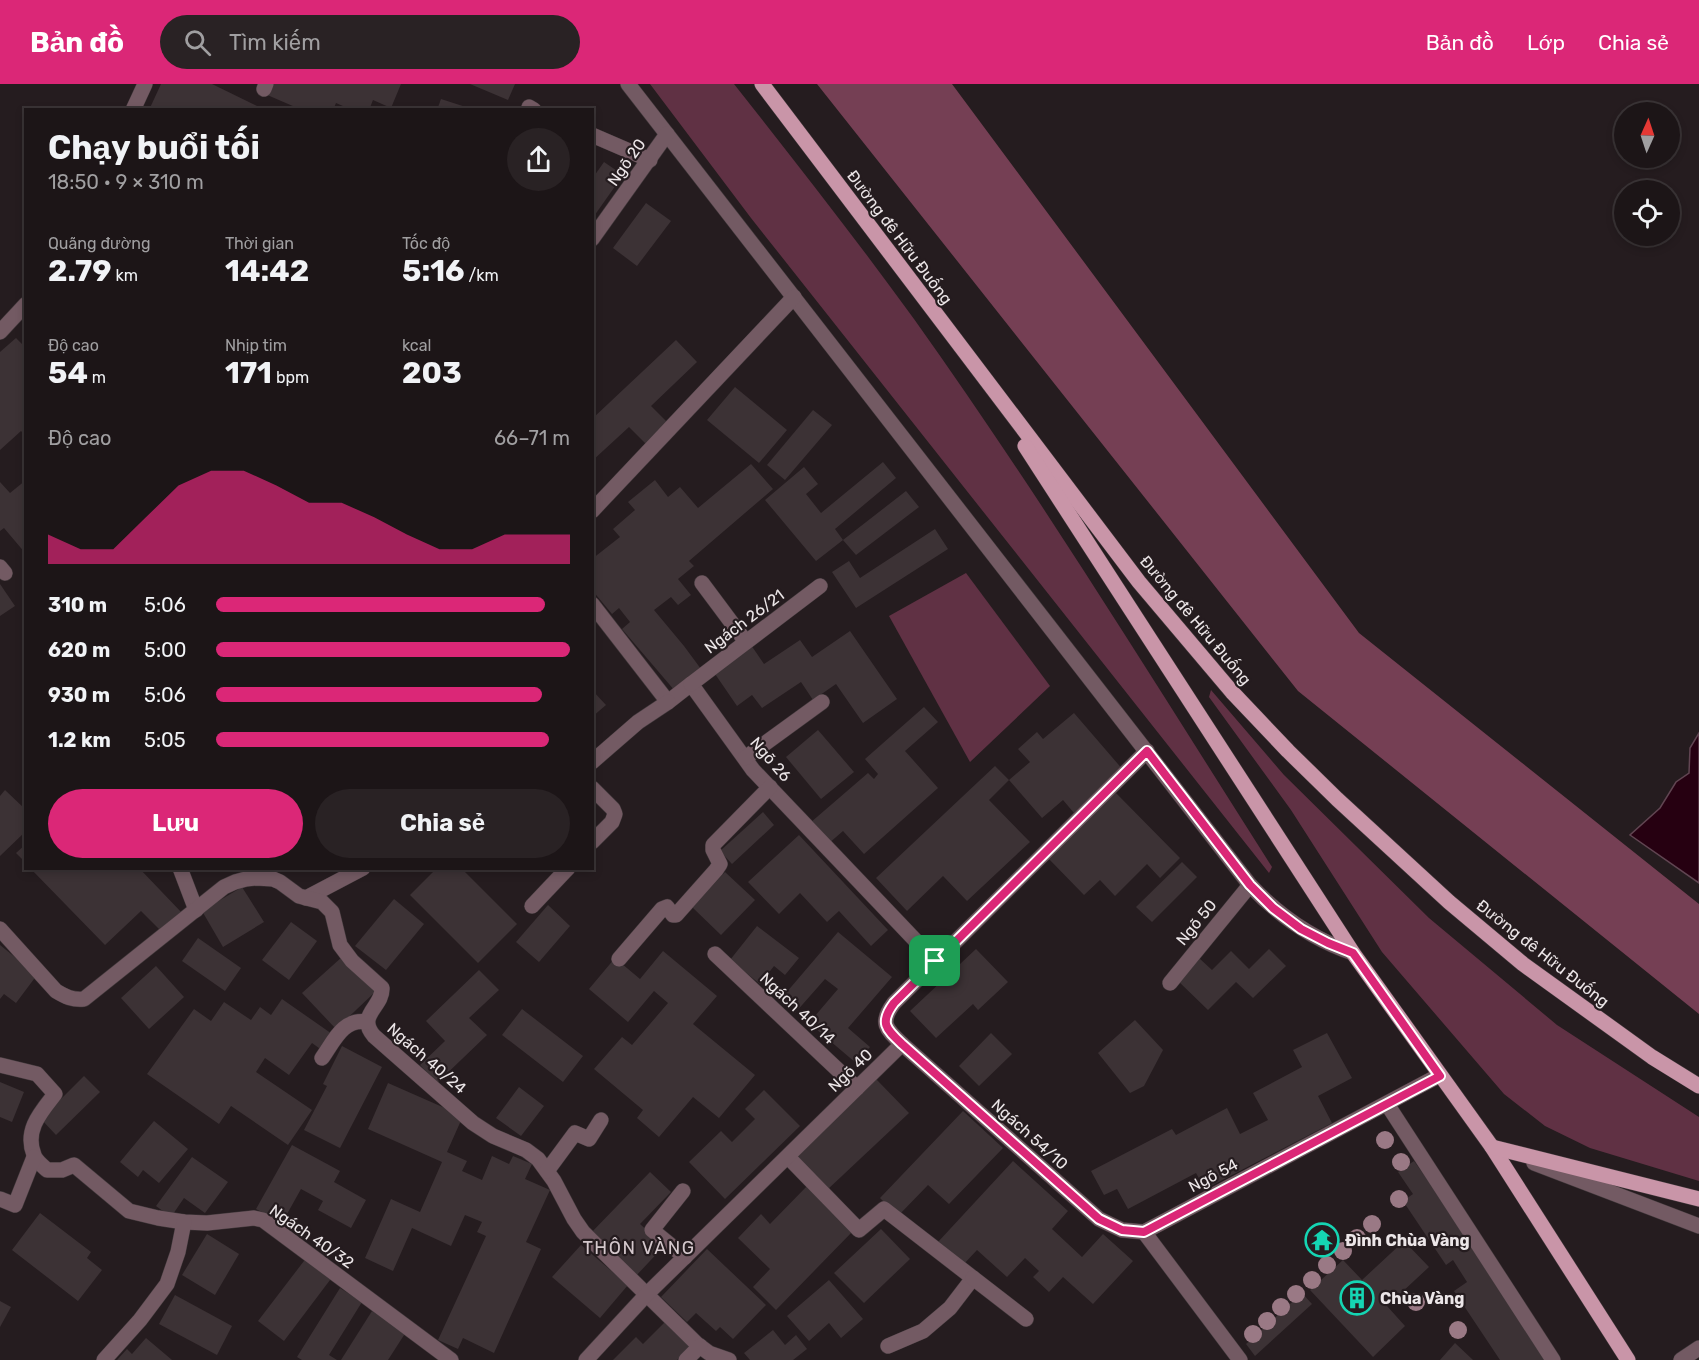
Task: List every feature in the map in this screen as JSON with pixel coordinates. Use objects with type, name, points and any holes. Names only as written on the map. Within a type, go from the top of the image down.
[{"type":"main road","name":"Đường đê Hữu Đuống","points":[[762,84],[1139,582],[1232,692],[1288,751],[1402,860],[1523,964],[1652,1057],[1699,1086]]},
{"type":"main road","points":[[963,351],[1353,953],[1492,1147],[1628,1360]]},
{"type":"main road","points":[[1492,1147],[1699,1199]]},
{"type":"street","points":[[134,108],[145,84]]},
{"type":"street","points":[[628,84],[1250,885],[1273,908],[1301,929],[1353,953]]},
{"type":"street","name":"Ngõ 20","points":[[594,236],[667,134]]},
{"type":"street","points":[[594,136],[650,160]]},
{"type":"street","points":[[594,508],[794,297]]},
{"type":"street","points":[[0,332],[24,305]]},
{"type":"street","points":[[702,583],[746,642]]},
{"type":"street","name":"Ngách 26/21","points":[[691,684],[820,586]]},
{"type":"street","points":[[594,607],[668,702]]},
{"type":"street","points":[[594,760],[638,722],[691,684]]},
{"type":"street","name":"Ngõ 26","points":[[691,684],[753,770],[935,961]]},
{"type":"street","points":[[745,758],[822,702]]},
{"type":"street","points":[[902,1044],[885,1023],[887,1012],[894,1003],[1147,751]]},
{"type":"street","points":[[619,959],[662,909],[667,907],[673,915],[676,915],[719,867],[713,845],[770,787]]},
{"type":"street","points":[[594,790],[615,814],[612,822],[594,840]]},
{"type":"street","points":[[181,870],[196,910]]},
{"type":"street","points":[[306,897],[359,870]]},
{"type":"street","points":[[532,906],[565,870]]},
{"type":"street","name":"Ngách 40/24","points":[[0,929],[56,991],[74,1000],[84,999],[224,887],[235,882],[265,874],[299,896],[322,902],[332,912],[340,945],[352,961],[382,988],[382,995],[367,1022],[374,1036],[473,1123],[493,1136],[526,1150],[538,1159],[554,1181],[583,1232],[700,1346],[709,1353],[729,1360]]},
{"type":"street","name":"Ngõ 50","points":[[1170,983],[1250,885]]},
{"type":"street","name":"Ngách 40/14","points":[[715,954],[857,1088]]},
{"type":"street","points":[[322,1058],[346,1026],[352,1022],[367,1022]]},
{"type":"street","name":"Ngõ 40","points":[[586,1360],[647,1294],[902,1044]]},
{"type":"street","name":"Ngách 54/10","points":[[902,1044],[1099,1219],[1122,1230],[1144,1232]]},
{"type":"street","points":[[0,1065],[37,1074],[55,1094],[35,1121],[32,1143],[34,1157],[15,1205],[0,1199]]},
{"type":"street","name":"Ngõ 54","points":[[1144,1232],[1440,1076]]},
{"type":"street","points":[[1387,1104],[1553,1360]]},
{"type":"street","points":[[547,1171],[575,1133],[589,1139],[601,1120]]},
{"type":"street","points":[[1492,1147],[1699,1226]]},
{"type":"street","points":[[788,1156],[859,1230],[884,1209],[1026,1319]]},
{"type":"street","name":"Ngách 40/32","points":[[34,1157],[47,1170],[62,1170],[74,1165],[129,1211],[184,1222],[207,1223],[254,1218],[264,1220],[451,1360]]},
{"type":"street","points":[[683,1191],[652,1230],[685,1257]]},
{"type":"street","points":[[104,1360],[140,1320],[167,1284],[178,1252],[184,1222]]},
{"type":"street","points":[[1144,1232],[1240,1360]]},
{"type":"street","points":[[888,1346],[923,1331],[950,1308],[973,1278]]},
{"type":"street","points":[[687,1360],[700,1346]]},
{"type":"street","points":[[1681,1360],[1699,1348]]},
{"type":"shaded area","points":[[650,84],[734,84],[780,142],[914,319],[1007,454],[1272,867],[1269,873],[751,218]]},
{"type":"shaded area","points":[[817,84],[952,84],[1359,633],[1699,904],[1699,1014],[1298,691]]},
{"type":"shaded area","points":[[966,573],[1050,686],[970,762],[889,616]]},
{"type":"shaded area","points":[[1211,690],[1284,775],[1429,918],[1557,1025],[1699,1117],[1699,1181],[1590,1148],[1545,1126],[1504,1094],[1382,952],[1291,810],[1209,697]]},
{"type":"shaded area","points":[[1699,733],[1699,883],[1630,835],[1660,808],[1676,782],[1689,773],[1690,748]]},
{"type":"building","points":[[161,84],[212,84],[259,107],[259,108],[150,108]]},
{"type":"building","points":[[270,84],[401,84],[391,108],[373,100],[370,108],[347,108],[336,103],[334,108],[297,108],[265,94]]},
{"type":"building","points":[[470,84],[515,84],[508,100]]},
{"type":"building","points":[[441,99],[469,108],[438,108]]},
{"type":"building","points":[[604,162],[623,175],[594,216],[594,176]]},
{"type":"building","points":[[646,203],[671,221],[637,266],[613,248]]},
{"type":"building","points":[[16,338],[24,346],[24,434],[21,431],[0,450],[0,352]]},
{"type":"building","points":[[676,340],[697,362],[651,406],[671,426],[649,447],[629,427],[594,459],[594,417]]},
{"type":"building","points":[[735,387],[787,430],[759,463],[707,420]]},
{"type":"building","points":[[813,410],[832,425],[785,480],[767,465]]},
{"type":"building","points":[[883,462],[896,478],[835,529],[843,540],[816,561],[765,500],[804,467],[818,484],[806,494],[821,513]]},
{"type":"building","points":[[751,464],[773,489],[689,561],[694,566],[678,579],[691,595],[678,605],[671,597],[654,610],[701,669],[675,691],[622,629],[630,622],[619,608],[612,614],[594,592],[594,557],[620,537],[613,529],[635,510],[628,502],[655,480],[668,497],[680,487],[698,508]]},
{"type":"building","points":[[0,482],[10,493],[24,482],[24,552],[4,528],[0,531]]},
{"type":"building","points":[[906,491],[919,507],[856,555],[843,540]]},
{"type":"building","points":[[935,529],[948,549],[856,608],[832,572],[849,561],[860,578]]},
{"type":"building","points":[[0,584],[15,606],[0,616]]},
{"type":"building","points":[[850,631],[897,699],[863,723],[836,684],[813,700],[801,682],[762,708],[752,695],[737,706],[713,671],[751,645],[764,664],[800,640],[812,657]]},
{"type":"building","points":[[594,692],[606,705],[594,715]]},
{"type":"building","points":[[924,707],[938,722],[905,751],[938,788],[864,854],[843,831],[828,844],[810,823],[868,773],[874,779],[878,774],[865,759]]},
{"type":"building","points":[[1074,713],[1124,771],[1074,813],[1063,800],[1042,818],[1009,780],[1030,762],[1018,749],[1037,732],[1043,739]]},
{"type":"building","points":[[818,730],[854,772],[821,799],[786,757]]},
{"type":"building","points":[[995,766],[1009,780],[989,800],[1030,842],[967,901],[943,876],[907,911],[876,878]]},
{"type":"building","points":[[5,790],[24,808],[24,833],[0,856],[0,796]]},
{"type":"building","points":[[1115,792],[1180,858],[1160,878],[1147,864],[1115,896],[1100,880],[1084,895],[1048,858]]},
{"type":"building","points":[[763,812],[774,825],[732,864],[720,851]]},
{"type":"building","points":[[799,835],[888,930],[871,946],[839,911],[827,922],[800,893],[779,914],[748,882]]},
{"type":"building","points":[[24,846],[24,861],[16,853]]},
{"type":"building","points":[[1182,862],[1197,877],[1152,922],[1136,907]]},
{"type":"building","points":[[32,870],[141,870],[182,913],[162,932],[141,911],[105,945]]},
{"type":"building","points":[[435,870],[463,870],[517,924],[478,963],[410,895]]},
{"type":"building","points":[[725,872],[755,900],[721,935],[692,907]]},
{"type":"building","points":[[242,887],[264,922],[223,947],[202,911]]},
{"type":"building","points":[[394,899],[424,924],[386,970],[355,946]]},
{"type":"building","points":[[548,905],[570,926],[539,962],[516,942]]},
{"type":"building","points":[[291,922],[317,941],[289,980],[262,960]]},
{"type":"building","points":[[757,926],[799,958],[785,975],[774,966],[760,984],[730,960]]},
{"type":"building","points":[[838,932],[892,977],[848,1028],[870,1047],[856,1063],[809,1023],[838,989],[825,979],[795,1013],[780,1000]]},
{"type":"building","points":[[198,938],[241,968],[225,991],[182,961]]},
{"type":"building","points":[[0,945],[37,975],[16,1003],[4,994],[0,999]]},
{"type":"building","points":[[976,949],[1008,982],[978,1010],[973,1004],[936,1038],[910,1011]]},
{"type":"building","points":[[1269,949],[1286,966],[1253,998],[1236,982],[1208,1010],[1177,980],[1199,958],[1212,970],[1231,951],[1249,969]]},
{"type":"building","points":[[663,951],[717,996],[693,1024],[755,1075],[719,1118],[693,1097],[659,1137],[637,1118],[643,1110],[594,1069],[622,1037],[632,1045],[668,1003],[654,991],[628,1022],[589,989],[615,958],[640,979]]},
{"type":"building","points":[[342,957],[375,992],[336,1029],[302,993]]},
{"type":"building","points":[[156,966],[184,997],[149,1029],[121,998]]},
{"type":"building","points":[[479,970],[499,990],[469,1018],[487,1035],[437,1083],[420,1065],[445,1041],[426,1021]]},
{"type":"building","points":[[282,999],[335,1036],[323,1051],[312,1043],[289,1075],[265,1058],[256,1072],[312,1110],[288,1145],[231,1106],[219,1124],[147,1074],[194,1009],[211,1021],[224,1002],[251,1020],[260,1007],[271,1015]]},
{"type":"building","points":[[522,1009],[583,1056],[563,1082],[502,1035]]},
{"type":"building","points":[[1135,1020],[1163,1050],[1144,1086],[1130,1093],[1098,1053]]},
{"type":"building","points":[[991,1033],[1012,1054],[979,1086],[959,1066]]},
{"type":"building","points":[[1327,1033],[1352,1078],[1318,1096],[1332,1123],[1205,1189],[1196,1173],[1128,1209],[1117,1189],[1104,1195],[1091,1171],[1172,1129],[1176,1135],[1227,1108],[1240,1134],[1268,1120],[1253,1093],[1302,1067],[1293,1050]]},
{"type":"building","points":[[342,1046],[382,1067],[340,1148],[304,1130],[327,1086],[323,1084]]},
{"type":"building","points":[[84,1076],[100,1092],[56,1135],[41,1119]]},
{"type":"building","points":[[876,1079],[909,1113],[827,1190],[794,1156]]},
{"type":"building","points":[[0,1082],[24,1092],[12,1122],[0,1117]]},
{"type":"building","points":[[388,1083],[463,1116],[447,1152],[467,1161],[462,1171],[482,1180],[492,1156],[509,1164],[513,1156],[532,1164],[525,1179],[550,1190],[526,1242],[541,1249],[494,1353],[463,1338],[458,1349],[438,1340],[486,1236],[477,1232],[482,1222],[465,1215],[451,1246],[412,1228],[393,1271],[365,1258],[391,1199],[420,1212],[442,1162],[368,1129]]},
{"type":"building","points":[[519,1087],[544,1106],[521,1136],[496,1118]]},
{"type":"building","points":[[764,1090],[800,1126],[725,1199],[689,1162],[721,1131],[732,1142],[755,1119],[745,1109]]},
{"type":"building","points":[[963,1111],[1003,1148],[949,1204],[928,1185],[898,1216],[880,1198]]},
{"type":"building","points":[[154,1121],[188,1149],[159,1183],[143,1170],[138,1177],[120,1162]]},
{"type":"building","points":[[292,1145],[340,1171],[334,1182],[366,1200],[351,1228],[318,1210],[323,1201],[301,1189],[282,1223],[256,1209]]},
{"type":"building","points":[[192,1157],[228,1182],[205,1213],[184,1198],[171,1217],[156,1206]]},
{"type":"building","points":[[1013,1161],[1068,1211],[1052,1229],[1082,1257],[1103,1234],[1133,1261],[1093,1304],[1063,1277],[1049,1292],[1033,1277],[1039,1271],[1025,1258],[1007,1277],[977,1250],[963,1265],[938,1242]]},
{"type":"building","points":[[1414,1161],[1547,1360],[1500,1360],[1454,1291],[1467,1282],[1453,1260],[1446,1265],[1403,1201],[1413,1194],[1398,1172]]},
{"type":"building","points":[[650,1172],[671,1192],[640,1224],[664,1246],[634,1278],[589,1235]]},
{"type":"building","points":[[808,1185],[854,1230],[776,1310],[753,1287],[770,1269],[738,1238],[761,1214],[770,1224]]},
{"type":"building","points":[[40,1213],[91,1252],[87,1258],[102,1270],[78,1301],[12,1250]]},
{"type":"building","points":[[881,1229],[910,1259],[864,1303],[834,1273]]},
{"type":"building","points":[[207,1234],[239,1254],[215,1295],[182,1275]]},
{"type":"building","name":"Chùa Vàng","points":[[1404,1241],[1429,1267],[1387,1306],[1405,1326],[1373,1357],[1310,1290],[1343,1260],[1362,1280]]},
{"type":"building","points":[[581,1245],[628,1285],[600,1318],[552,1277]]},
{"type":"building","points":[[707,1249],[766,1305],[733,1339],[720,1327],[716,1331],[696,1313],[687,1322],[661,1297]]},
{"type":"building","points":[[307,1257],[333,1276],[284,1341],[258,1321]]},
{"type":"building","points":[[829,1280],[863,1319],[841,1338],[829,1323],[809,1341],[787,1316]]},
{"type":"building","points":[[340,1288],[362,1302],[329,1355],[337,1360],[302,1360],[297,1357]]},
{"type":"building","points":[[1302,1293],[1312,1304],[1255,1356],[1246,1344]]},
{"type":"building","points":[[175,1295],[232,1326],[217,1355],[159,1324]]},
{"type":"building","points":[[0,1301],[11,1307],[0,1327]]},
{"type":"building","points":[[372,1311],[406,1332],[388,1360],[341,1360]]},
{"type":"building","points":[[667,1320],[692,1345],[677,1360],[613,1360],[636,1337],[643,1344]]},
{"type":"building","points":[[773,1330],[785,1345],[796,1335],[807,1349],[793,1360],[750,1360],[744,1353]]},
{"type":"building","points":[[146,1338],[172,1360],[117,1360],[127,1349],[132,1354]]},
{"type":"building","points":[[1455,1343],[1473,1360],[1440,1360]]},
{"type":"place","name":"Đình Chùa Vàng","points":[[1322,1240]]},
{"type":"place","name":"Chùa Vàng","points":[[1357,1298]]},
{"type":"district","name":"THÔN VÀNG","points":[[639,1248]]},
{"type":"route","points":[[1147,751],[1250,885],[1267,902],[1310,934],[1353,953],[1440,1076],[1144,1232],[1122,1230],[1099,1219],[890,1032],[885,1023],[887,1012],[935,961],[1147,751]]}]
